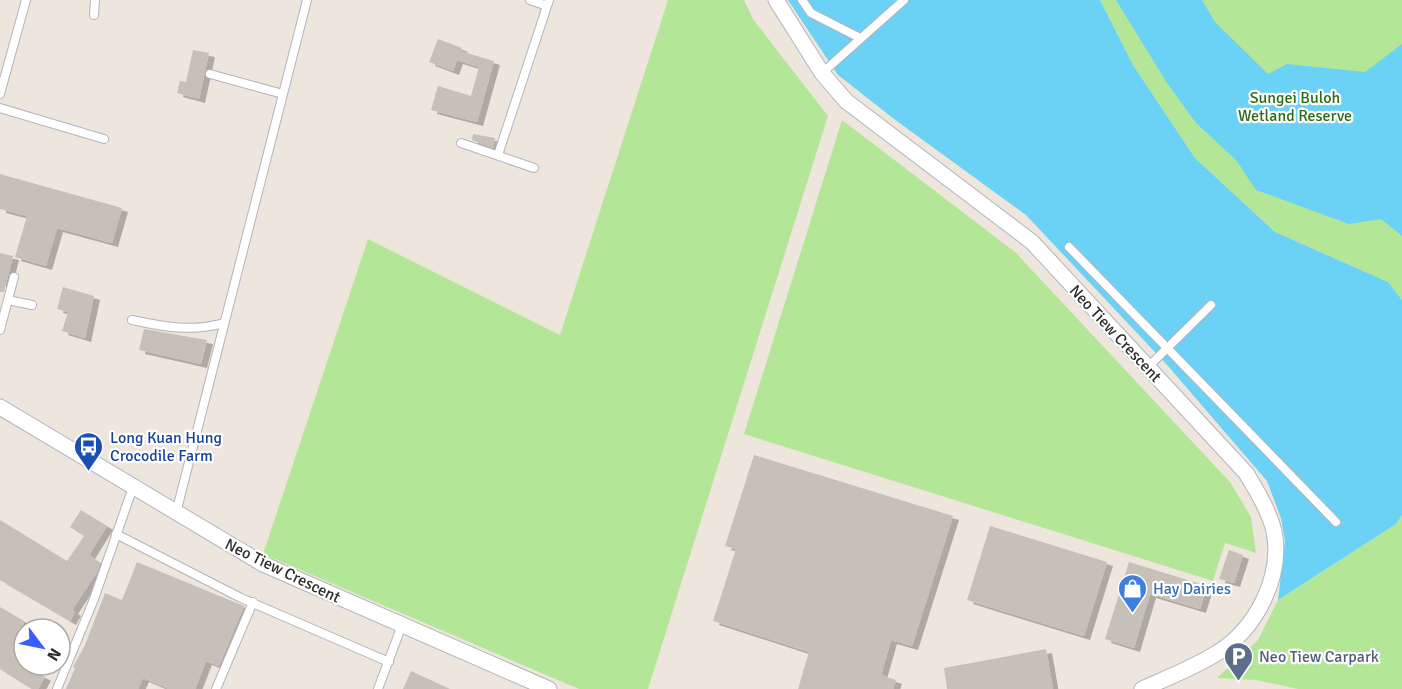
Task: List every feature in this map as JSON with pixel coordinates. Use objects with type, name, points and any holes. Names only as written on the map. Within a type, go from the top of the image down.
[{"type":"street","name":"Neo Tiew Crescent","points":[[776,0],[822,73],[846,100],[1015,227],[1246,473],[1262,500],[1274,531],[1275,554],[1262,605],[1232,642],[1197,664],[1142,689]]},
{"type":"street","name":"Neo Tiew Crescent","points":[[0,407],[263,564],[549,689]]},
{"type":"lane","points":[[0,94],[26,0]]},
{"type":"lane","points":[[94,15],[95,0]]},
{"type":"lane","points":[[176,514],[307,0]]},
{"type":"lane","points":[[498,155],[548,3],[530,0]]},
{"type":"lane","points":[[802,0],[811,13],[860,38]]},
{"type":"lane","points":[[822,73],[894,4],[904,0]]},
{"type":"lane","points":[[210,74],[283,94]]},
{"type":"lane","points":[[0,108],[104,139]]},
{"type":"lane","points":[[461,143],[534,168]]},
{"type":"lane","points":[[1070,247],[1166,350],[1336,522]]},
{"type":"lane","points":[[0,330],[14,277]]},
{"type":"lane","points":[[8,300],[32,305]]},
{"type":"lane","points":[[1148,367],[1211,305]]},
{"type":"lane","points":[[132,320],[174,328],[204,329],[224,323]]},
{"type":"lane","points":[[57,689],[94,599],[133,488]]},
{"type":"lane","points":[[116,534],[254,602],[390,662]]},
{"type":"lane","points":[[216,689],[254,602]]},
{"type":"lane","points":[[378,689],[402,625]]},
{"type":"green space","points":[[668,0],[744,0],[753,19],[828,116],[648,689],[579,689],[263,554],[368,239],[560,335]]},
{"type":"green space","name":"Sungei Buloh Wetland Reserve","points":[[1100,0],[1402,0],[1402,300],[1388,282],[1275,232],[1195,158],[1133,65]]},
{"type":"green space","points":[[842,120],[1015,252],[1230,482],[1251,517],[1256,553],[1225,543],[1213,581],[744,434]]},
{"type":"green space","points":[[1402,515],[1402,689],[1298,689],[1256,680],[1217,678],[1258,640],[1278,600],[1396,524]]},
{"type":"water","points":[[788,0],[1100,0],[1133,65],[1195,158],[1275,232],[1388,282],[1402,300],[1402,515],[1396,524],[1278,600],[1285,541],[1281,518],[1267,481],[1168,366],[1026,215],[894,119],[838,75]]},
{"type":"water","points":[[1116,0],[1202,0],[1215,22],[1268,74],[1287,64],[1365,72],[1402,44],[1402,236],[1381,219],[1349,224],[1256,190],[1236,160],[1196,123],[1167,83]]},
{"type":"building","points":[[438,39],[462,48],[460,51],[494,61],[477,122],[431,110],[438,86],[471,96],[479,67],[457,60],[453,71],[429,62]]},
{"type":"building","points":[[193,50],[209,53],[199,99],[177,93],[180,81],[186,82]]},
{"type":"building","points":[[473,134],[495,138],[493,148],[472,140]]},
{"type":"building","points":[[0,174],[122,208],[112,243],[57,228],[46,266],[15,257],[27,216],[0,209]]},
{"type":"building","points":[[0,253],[13,256],[4,292],[0,292]]},
{"type":"building","points":[[63,287],[94,296],[85,338],[62,331],[68,312],[57,309]]},
{"type":"building","points":[[144,329],[207,340],[201,364],[139,350]]},
{"type":"building","points":[[754,455],[953,516],[912,646],[891,640],[881,675],[896,680],[893,689],[798,689],[809,652],[713,621],[736,549],[725,546]]},
{"type":"building","points":[[81,510],[107,526],[89,555],[100,563],[97,572],[72,610],[75,612],[72,617],[63,617],[0,580],[0,520],[67,561],[84,536],[70,527]]},
{"type":"building","points":[[990,526],[1107,562],[1084,636],[967,600]]},
{"type":"building","points":[[1229,550],[1243,555],[1234,583],[1219,579]]},
{"type":"building","points":[[137,562],[244,606],[219,666],[206,661],[195,689],[169,689],[143,678],[138,689],[66,689],[105,593],[122,600]]},
{"type":"building","points":[[1129,562],[1207,586],[1200,609],[1150,594],[1134,648],[1105,639]]},
{"type":"building","points":[[0,607],[17,617],[12,617],[12,676],[0,669]]},
{"type":"building","points":[[1046,649],[1053,689],[947,689],[944,668]]},
{"type":"building","points":[[411,671],[450,689],[403,689]]},
{"type":"building","points":[[13,677],[45,677],[38,689],[32,689]]},
{"type":"place","name":"Long Kuan Hung Crocodile Farm","points":[[89,472]]},
{"type":"place","name":"Hay Dairies","points":[[1132,614]]},
{"type":"place","name":"Neo Tiew Carpark","points":[[1238,682]]}]
